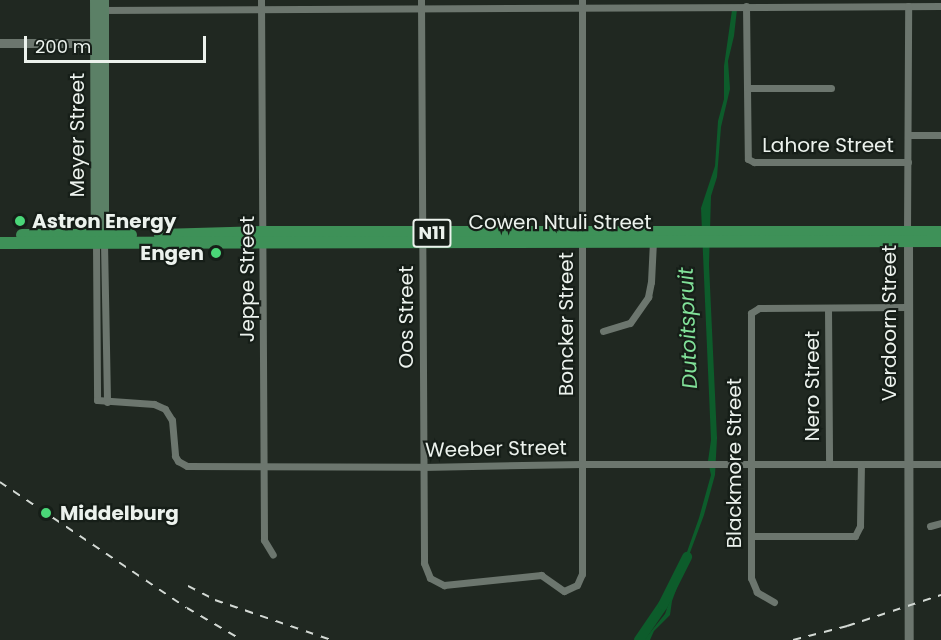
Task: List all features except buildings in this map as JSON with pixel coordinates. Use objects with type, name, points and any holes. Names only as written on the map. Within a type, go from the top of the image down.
[{"type":"highway","name":"Cowen Ntuli Street","points":[[908,237],[941,232]]},
{"type":"highway","name":"Cowen Ntuli Street","points":[[0,235],[100,239]]},
{"type":"highway","name":"Cowen Ntuli Street","points":[[582,236],[653,241],[696,237]]},
{"type":"highway","name":"Cowen Ntuli Street","points":[[0,243],[264,237],[582,236],[908,237],[941,241]]},
{"type":"main road","name":"Meyer Street","points":[[100,5],[100,239]]},
{"type":"street","name":"Oos Street","points":[[421,3],[424,562]]},
{"type":"street","points":[[100,5],[582,3],[941,6]]},
{"type":"street","name":"Boncker Street","points":[[424,562],[430,578],[444,585],[542,575],[564,591],[574,588],[582,576],[582,3]]},
{"type":"street","name":"Jeppe Street","points":[[261,4],[264,540],[273,555]]},
{"type":"street","points":[[743,6],[747,88],[831,88]]},
{"type":"street","name":"Verdoorn Street","points":[[908,6],[909,640]]},
{"type":"street","points":[[0,43],[99,43]]},
{"type":"street","name":"Lahore Street","points":[[747,88],[747,159],[754,162],[908,162]]},
{"type":"street","points":[[909,135],[941,135]]},
{"type":"street","name":"Meyer Street","points":[[97,400],[100,239]]},
{"type":"street","name":"Meyer Street","points":[[100,239],[107,402]]},
{"type":"street","points":[[603,331],[630,322],[648,297],[653,241]]},
{"type":"street","points":[[828,308],[908,307]]},
{"type":"street","name":"Blackmore Street","points":[[774,602],[757,592],[752,583],[751,313],[759,308],[828,308]]},
{"type":"street","name":"Nero Street","points":[[828,308],[829,464]]},
{"type":"street","name":"Weeber Street","points":[[97,400],[154,404],[165,409],[172,420],[173,451],[182,464],[193,466],[422,468],[582,464],[941,464]]},
{"type":"street","points":[[751,536],[846,537],[858,534],[861,464]]},
{"type":"street","points":[[930,526],[941,523]]},
{"type":"shaded area","points":[[737,9],[728,61],[730,89],[721,127],[717,177],[711,196],[709,265],[717,438],[715,475],[704,515],[672,601],[670,615],[654,631],[650,640],[644,640],[665,614],[699,518],[711,475],[708,461],[711,440],[701,208],[715,166],[718,121],[724,99],[724,66],[732,10]]},
{"type":"waterway","name":"Dutoitspruit","points":[[639,640],[663,605],[687,557]]},
{"type":"railway","points":[[0,482],[187,608],[242,640]]},
{"type":"railway","points":[[188,586],[215,600],[331,640]]},
{"type":"railway","points":[[793,640],[847,626],[941,595]]},
{"type":"place","name":"Astron Energy","points":[[20,221]]},
{"type":"place","name":"Engen","points":[[216,253]]},
{"type":"place","name":"Middelburg","points":[[46,513]]}]
